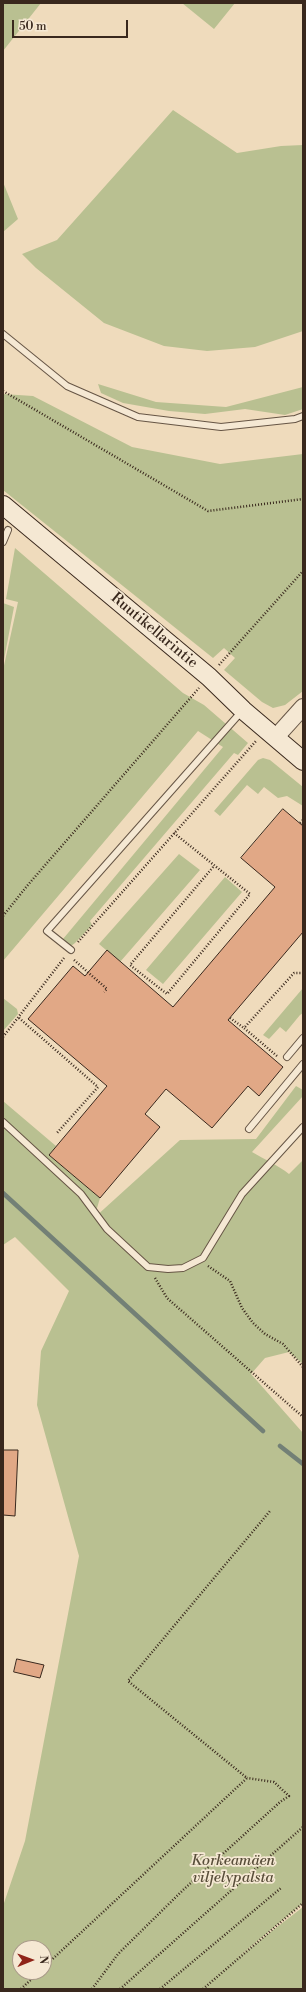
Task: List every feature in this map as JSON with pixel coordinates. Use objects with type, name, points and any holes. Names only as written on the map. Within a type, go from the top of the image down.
[{"type":"main road","name":"Ruutikellarintie","points":[[3,505],[209,676],[243,710],[303,761]]},
{"type":"street","points":[[276,737],[303,707]]},
{"type":"lane","points":[[3,334],[67,386],[138,417],[221,427],[295,419],[303,416]]},
{"type":"lane","points":[[3,542],[8,530]]},
{"type":"lane","points":[[69,952],[47,931],[243,710]]},
{"type":"lane","points":[[287,1057],[303,1038]]},
{"type":"lane","points":[[249,1129],[303,1064]]},
{"type":"lane","points":[[3,1122],[81,1194],[107,1229],[148,1267],[168,1269],[183,1268],[203,1258],[242,1194],[303,1127]]},
{"type":"path","points":[[3,391],[208,511],[303,499]]},
{"type":"path","points":[[3,916],[27,886],[209,676],[303,572]]},
{"type":"path","points":[[3,1037],[69,952],[257,740],[276,737]]},
{"type":"path","points":[[300,823],[303,820]]},
{"type":"path","points":[[174,833],[250,894],[167,994],[130,965],[214,866]]},
{"type":"path","points":[[3,911],[7,912]]},
{"type":"path","points":[[69,952],[107,990],[104,992]]},
{"type":"path","points":[[244,1028],[294,973],[303,973]]},
{"type":"path","points":[[19,1018],[98,1087],[56,1134]]},
{"type":"path","points":[[230,1018],[283,1061],[287,1057]]},
{"type":"path","points":[[200,1260],[230,1281],[242,1308],[253,1323],[265,1334],[283,1344],[303,1367]]},
{"type":"path","points":[[148,1267],[167,1298],[303,1416]]},
{"type":"path","points":[[92,1989],[118,1954],[182,1892],[280,1802],[289,1796],[274,1782],[247,1778],[128,1681],[270,1511]]},
{"type":"path","points":[[52,1960],[247,1778]]},
{"type":"path","points":[[120,1989],[303,1827]]},
{"type":"path","points":[[160,1989],[281,1888]]},
{"type":"path","points":[[203,1989],[303,1904]]},
{"type":"path","points":[[21,1989],[31,1980]]},
{"type":"green space","points":[[3,3],[41,3],[3,51]]},
{"type":"green space","points":[[182,3],[235,3],[214,29]]},
{"type":"green space","points":[[173,110],[237,153],[281,146],[303,145],[303,331],[255,347],[207,351],[164,346],[104,323],[36,268],[22,254],[57,240]]},
{"type":"green space","points":[[3,182],[18,219],[3,232]]},
{"type":"green space","points":[[98,384],[156,402],[226,407],[303,387],[303,409],[285,415],[245,409],[205,414],[169,411],[123,403],[101,393]]},
{"type":"green space","points":[[3,394],[33,396],[132,447],[220,464],[303,454],[303,691],[285,705],[273,708],[262,702],[224,670],[235,658],[224,648],[213,658],[3,490]]},
{"type":"green space","points":[[15,548],[183,693],[204,705],[248,743],[238,755],[234,753],[90,921],[92,925],[71,946],[63,939],[223,747],[198,731],[3,961],[3,670],[18,602],[6,599]]},
{"type":"green space","points":[[3,603],[14,607],[3,665]]},
{"type":"green space","points":[[263,758],[270,760],[303,787],[303,806],[287,796],[278,798],[264,787],[258,794],[247,785],[220,816],[214,811],[258,760]]},
{"type":"green space","points":[[179,854],[200,870],[120,962],[99,944]]},
{"type":"green space","points":[[225,877],[242,892],[163,984],[146,970]]},
{"type":"green space","points":[[303,988],[303,1013],[286,1032],[280,1027],[269,1039],[263,1035]]},
{"type":"green space","points":[[3,998],[17,1009],[18,1014],[3,1031]]},
{"type":"green space","name":"Korkeamäen viljelypalsta","points":[[296,1086],[303,1090],[303,1096],[252,1152],[289,1174],[303,1160],[303,1364],[289,1352],[265,1358],[251,1374],[303,1433],[303,1903],[237,1958],[303,1907],[303,1989],[3,1989],[3,1906],[25,1841],[79,1556],[37,1405],[41,1351],[69,1291],[15,1237],[3,1245],[3,1101],[56,1146],[49,1155],[100,1198],[94,1218],[180,1140],[256,1139]]},
{"type":"building","points":[[283,809],[303,826],[303,932],[228,1020],[283,1067],[259,1096],[248,1086],[212,1128],[166,1089],[145,1114],[160,1127],[100,1198],[49,1155],[107,1086],[28,1019],[73,966],[85,976],[107,950],[173,1007],[275,887],[241,858]]},
{"type":"building","points":[[3,1450],[18,1450],[15,1516],[3,1515]]},
{"type":"building","points":[[17,1659],[44,1665],[40,1678],[14,1672]]},
{"type":"waterway","points":[[3,1193],[263,1431]]},
{"type":"waterway","points":[[280,1446],[303,1464]]}]
